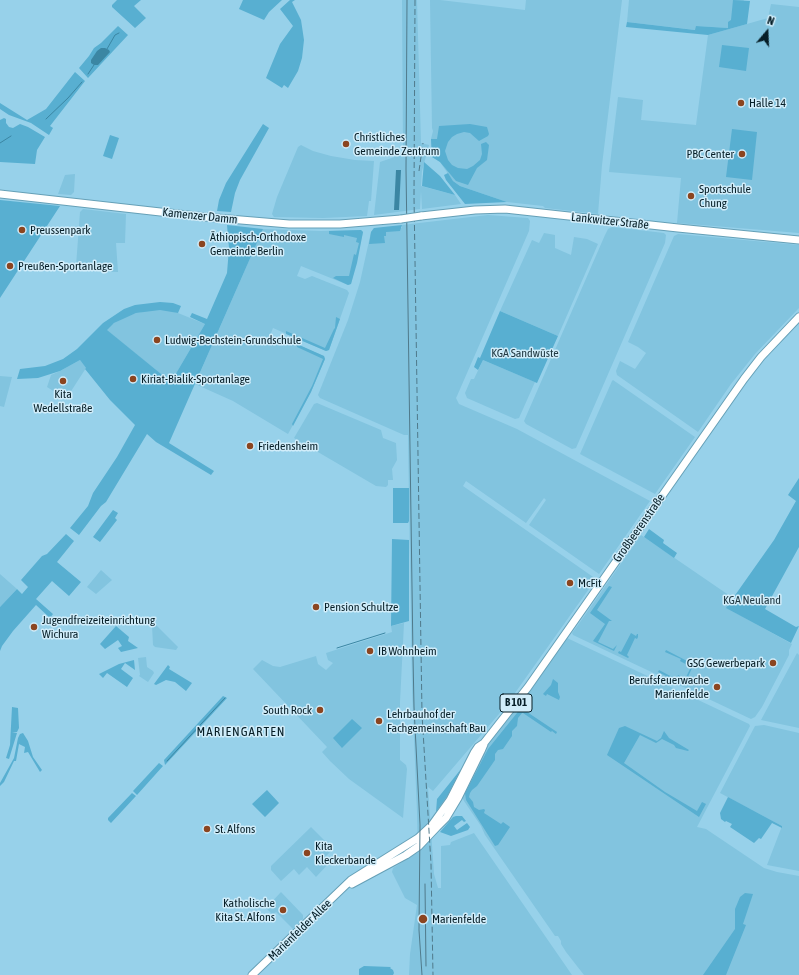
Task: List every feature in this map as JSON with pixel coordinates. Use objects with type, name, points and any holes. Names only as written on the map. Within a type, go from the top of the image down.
[{"type":"main road","name":"Kamenzer Damm","points":[[0,194],[205,217],[295,225],[351,224],[421,216]]},
{"type":"main road","name":"Lankwitzer Straße","points":[[421,216],[475,210],[505,209],[799,240]]},
{"type":"main road","name":"Großbeerenstraße","points":[[436,825],[472,755],[478,747],[484,743],[528,687],[744,379],[761,357],[799,318]]},
{"type":"main road","name":"Marienfelder Allee","points":[[252,975],[348,884],[353,883],[419,846],[436,825]]},
{"type":"shaded area","points":[[402,0],[417,0],[421,143],[429,145],[422,171],[421,186],[455,195],[461,204],[422,209],[421,191],[420,209],[374,215],[380,162],[403,154]]},
{"type":"shaded area","points":[[430,0],[525,10],[526,0],[622,0],[602,165],[598,214],[507,202],[460,186],[453,181],[440,162],[432,157],[431,139],[433,131]]},
{"type":"shaded area","points":[[629,0],[744,0],[728,28],[696,26],[696,30],[627,22]]},
{"type":"shaded area","points":[[771,4],[799,7],[799,233],[677,223],[681,178],[609,172],[618,97],[643,100],[641,120],[696,125],[708,35],[768,18]]},
{"type":"shaded area","points":[[101,48],[105,48],[110,52],[98,65],[94,65],[91,63],[91,60]]},
{"type":"shaded area","points":[[301,145],[313,151],[331,156],[355,160],[374,161],[371,201],[369,201],[367,216],[323,218],[274,217],[272,214],[277,197],[298,147]]},
{"type":"shaded area","points":[[396,170],[401,170],[399,210],[394,210]]},
{"type":"shaded area","points":[[75,174],[74,192],[71,195],[58,194],[65,175]]},
{"type":"shaded area","points":[[83,209],[126,214],[125,243],[116,243],[118,272],[88,271],[78,269],[76,266],[80,212]]},
{"type":"shaded area","points":[[488,215],[528,218],[530,221],[529,231],[456,398],[459,404],[517,429],[650,501],[599,574],[529,525],[546,500],[544,498],[526,523],[466,481],[463,486],[596,579],[505,707],[433,791],[428,787],[434,874],[438,888],[441,888],[441,846],[450,845],[451,842],[474,833],[572,975],[409,975],[410,954],[417,905],[405,898],[392,872],[393,868],[418,852],[412,689],[408,435],[404,435],[320,398],[318,395],[348,320],[360,282],[371,232],[374,228],[402,228],[402,225]]},
{"type":"shaded area","points":[[612,227],[664,233],[666,235],[665,243],[576,448],[572,449],[526,424],[524,421],[605,235],[608,229]]},
{"type":"shaded area","points":[[263,229],[321,231],[361,230],[363,232],[351,284],[348,285],[301,266],[297,276],[305,279],[312,276],[347,290],[349,293],[329,350],[326,351],[273,328],[269,338],[277,342],[284,339],[324,356],[325,359],[311,392],[288,434],[233,401],[195,384]]},
{"type":"shaded area","points":[[544,233],[555,235],[555,248],[571,255],[574,237],[587,239],[598,244],[558,336],[500,311],[532,240],[539,243]]},
{"type":"shaded area","points":[[678,234],[799,245],[799,308],[755,354],[731,384],[698,432],[617,375],[616,371],[620,361],[635,369],[646,353],[628,342],[674,236]]},
{"type":"shaded area","name":"Ludwig-Bechstein-Grundschule","points":[[152,310],[167,310],[205,324],[171,382],[106,330],[114,323],[127,316]]},
{"type":"shaded area","name":"Kita Wedellstraße","points":[[80,360],[86,368],[66,399],[47,387],[51,375]]},
{"type":"shaded area","points":[[483,360],[535,382],[519,418],[515,419],[467,398],[465,393],[471,379],[474,379]]},
{"type":"shaded area","points":[[0,376],[12,377],[4,407],[0,406]]},
{"type":"shaded area","points":[[613,380],[695,437],[655,494],[580,454]]},
{"type":"shaded area","points":[[317,403],[381,430],[383,438],[396,443],[397,460],[392,469],[393,480],[388,480],[388,485],[386,487],[376,486],[294,438],[314,404]]},
{"type":"shaded area","points":[[641,535],[733,598],[727,608],[792,644],[789,650],[789,655],[762,707],[755,717],[751,719],[573,635],[572,633]]},
{"type":"shaded area","points":[[101,570],[112,580],[96,594],[87,587]]},
{"type":"shaded area","points":[[0,574],[17,589],[0,607]]},
{"type":"shaded area","points":[[154,623],[178,647],[176,650],[155,647],[153,645],[152,625]]},
{"type":"shaded area","points":[[404,623],[400,702],[400,760],[406,765],[407,769],[403,818],[349,779],[330,761],[322,752],[327,747],[253,669],[262,660],[273,666],[280,667],[316,656],[318,664],[326,670],[333,663],[328,660],[326,653],[392,632],[391,626]]},
{"type":"shaded area","points":[[567,638],[749,724],[750,726],[697,827],[706,829],[764,868],[799,876],[799,975],[584,975],[566,952],[558,936],[555,936],[485,835],[481,826],[462,797],[484,751],[491,740],[524,699]]},
{"type":"shaded area","points":[[797,653],[799,655],[799,728],[761,720]]},
{"type":"shaded area","points":[[146,657],[147,667],[154,673],[148,682],[139,676],[138,658]]},
{"type":"shaded area","points":[[764,725],[799,733],[799,871],[767,865],[782,826],[720,793],[755,726]]},
{"type":"shaded area","name":"Kita Kleckerbande","points":[[311,827],[333,849],[326,856],[331,861],[316,877],[307,867],[299,875],[294,869],[281,881],[271,870],[271,866]]},
{"type":"shaded area","name":"Katholische Kita St. Alfons","points":[[281,892],[303,915],[303,919],[293,929],[276,912],[273,915],[266,908]]},
{"type":"green space","points":[[117,0],[141,0],[134,6],[146,18],[135,28],[112,7]]},
{"type":"green space","points":[[243,0],[282,0],[269,12],[264,20],[239,9]]},
{"type":"green space","points":[[290,0],[295,0],[292,2],[301,20],[304,40],[302,58],[298,71],[288,88],[284,85],[282,88],[266,78],[280,44],[293,26],[280,9]]},
{"type":"green space","points":[[733,0],[750,1],[747,24],[708,35],[626,27],[627,22],[695,30],[696,26],[728,28],[728,22],[731,20]]},
{"type":"green space","points":[[118,26],[128,35],[88,78],[79,68],[94,48]]},
{"type":"green space","points":[[722,45],[749,48],[746,71],[719,67]]},
{"type":"green space","points":[[75,72],[85,81],[50,126],[53,128],[49,135],[31,123],[9,115],[0,109],[0,103],[27,120],[46,109]]},
{"type":"green space","points":[[4,118],[6,119],[6,123],[9,127],[13,128],[20,124],[45,137],[37,150],[35,164],[0,162],[0,120]]},
{"type":"green space","points":[[263,124],[269,128],[240,180],[235,193],[231,212],[217,211],[219,200],[226,183]]},
{"type":"green space","points":[[470,124],[487,127],[489,134],[488,136],[479,141],[470,133],[464,132],[457,134],[448,142],[445,151],[448,160],[452,165],[458,168],[467,169],[480,160],[482,154],[481,144],[486,142],[489,145],[487,160],[477,168],[468,185],[456,181],[440,162],[432,157],[431,139],[437,139],[439,126]]},
{"type":"green space","name":"PBC Center","points":[[732,129],[757,132],[752,180],[726,177]]},
{"type":"green space","points":[[110,135],[119,138],[112,159],[103,156]]},
{"type":"green space","points":[[424,162],[440,176],[455,195],[422,186]]},
{"type":"green space","points":[[448,173],[453,181],[460,186],[507,202],[465,204],[446,180],[444,175]]},
{"type":"green space","name":"Preußen-Sportanlage","points":[[0,200],[60,206],[0,298]]},
{"type":"green space","points":[[227,225],[263,229],[169,443],[214,471],[211,475],[156,442],[147,434],[106,502],[101,506],[79,535],[70,528],[88,506],[93,493],[117,457],[135,425],[110,400],[85,369],[86,368],[80,360],[60,371],[38,378],[17,379],[20,369],[45,366],[63,359],[77,349],[103,323],[124,309],[135,305],[160,302],[173,303],[181,306],[178,313],[160,310],[136,313],[114,323],[107,330],[171,382],[205,324],[190,317],[192,313],[207,319],[227,273],[229,248]]},
{"type":"green space","points":[[402,225],[400,231],[386,232],[386,236],[384,236],[385,243],[369,244],[371,232],[374,228]]},
{"type":"green space","points":[[361,230],[363,232],[357,263],[351,284],[348,285],[333,278],[336,276],[349,276],[354,254],[356,255],[359,243],[356,242],[357,238],[329,234],[329,231]]},
{"type":"green space","name":"KGA Sandwüste","points":[[500,311],[558,336],[537,383],[483,360],[478,370],[474,367],[478,357],[480,358]]},
{"type":"green space","points":[[336,317],[340,319],[329,350],[326,351],[286,334],[286,331],[325,348],[335,328]]},
{"type":"green space","points":[[297,344],[324,356],[325,359],[311,392],[293,426],[292,424],[312,386],[323,359],[297,347]]},
{"type":"green space","name":"KGA Neuland","points":[[799,478],[799,547],[765,609],[796,627],[799,626],[791,643],[726,608],[774,540],[796,501],[788,495]]},
{"type":"green space","points":[[393,488],[409,488],[408,523],[393,523]]},
{"type":"green space","points":[[113,510],[118,513],[115,518],[117,520],[100,542],[93,537]]},
{"type":"green space","points":[[649,529],[664,540],[663,543],[677,553],[674,558],[644,537]]},
{"type":"green space","points":[[66,534],[74,541],[57,562],[81,582],[69,596],[52,581],[36,599],[53,614],[50,618],[36,605],[13,631],[0,651],[0,607],[17,589],[22,594],[28,587],[21,580],[42,556],[47,554]]},
{"type":"green space","points":[[392,539],[409,540],[409,621],[391,626]]},
{"type":"green space","points":[[609,586],[612,587],[597,610],[612,621],[609,621],[598,642],[613,649],[617,645],[614,651],[593,641],[605,624],[590,613]]},
{"type":"green space","points":[[116,626],[129,637],[128,641],[138,648],[121,652],[118,648],[122,646],[118,640],[105,649],[100,644]]},
{"type":"green space","points":[[631,633],[636,636],[638,634],[638,637],[637,639],[635,638],[627,655],[629,657],[628,658],[618,653],[619,651],[621,652]]},
{"type":"green space","points":[[666,650],[689,662],[691,660],[693,661],[694,664],[684,685],[658,672],[659,670],[674,678],[677,678],[678,675],[685,679],[691,667],[680,661],[681,659],[665,652]]},
{"type":"green space","points":[[134,660],[135,670],[125,663],[121,669],[133,678],[127,687],[107,673],[103,678],[99,674],[119,664]]},
{"type":"green space","points":[[168,665],[170,667],[169,669],[192,683],[186,691],[175,682],[166,680],[156,685],[154,684]]},
{"type":"green space","points":[[553,679],[558,683],[559,700],[547,694],[546,696],[543,694],[551,685]]},
{"type":"green space","points":[[223,696],[227,698],[165,765],[164,760]]},
{"type":"green space","points":[[12,707],[18,708],[19,728],[17,732],[12,732],[17,733],[9,759],[6,758],[10,745]]},
{"type":"green space","points":[[521,708],[557,732],[556,734],[552,731],[551,732],[522,713],[518,718],[517,726],[512,731],[512,736],[503,749],[498,750],[495,754],[495,760],[477,786],[470,793],[469,797],[473,802],[474,807],[479,810],[484,809],[484,813],[501,824],[503,822],[510,827],[498,845],[495,846],[466,800],[465,793],[488,749]]},
{"type":"green space","points":[[352,719],[362,728],[342,748],[333,738]]},
{"type":"green space","points":[[625,726],[657,741],[661,738],[664,731],[669,738],[689,750],[676,748],[674,745],[662,739],[656,743],[640,735],[624,763],[665,792],[697,811],[702,802],[706,804],[699,817],[607,755],[619,728]]},
{"type":"green space","points":[[23,733],[28,741],[33,757],[42,770],[40,772],[28,752],[24,753],[25,747],[19,744],[16,761],[14,761],[4,782],[0,786],[0,783],[14,758],[18,738],[20,734]]},
{"type":"green space","points":[[159,763],[163,766],[137,795],[133,791]]},
{"type":"green space","points":[[461,769],[448,795],[436,812],[437,799]]},
{"type":"green space","points":[[267,790],[279,803],[265,817],[252,804]]},
{"type":"green space","points":[[132,793],[136,796],[111,823],[108,818]]},
{"type":"green space","points":[[728,797],[782,826],[782,828],[772,823],[761,839],[759,838],[754,843],[730,827],[732,824],[721,819],[720,813]]},
{"type":"green space","points":[[462,816],[466,821],[464,822],[462,820],[454,826],[457,830],[467,823],[470,827],[468,830],[451,836],[440,832],[453,817]]},
{"type":"green space","points":[[745,893],[753,894],[743,924],[746,925],[726,975],[703,975],[735,929],[735,909],[740,897]]},
{"type":"green space","points":[[364,966],[391,967],[390,968],[394,973],[393,975],[359,975],[359,969]]},
{"type":"waterway","points":[[107,49],[115,35],[119,33]]},
{"type":"waterway","points":[[88,74],[94,65]]},
{"type":"waterway","points":[[46,119],[82,82]]},
{"type":"waterway","points":[[0,143],[11,136]]},
{"type":"waterway","points":[[337,648],[385,633]]},
{"type":"waterway","points":[[167,761],[225,698]]},
{"type":"tram line","points":[[407,0],[406,169],[413,657],[420,825],[419,930],[422,975]]},
{"type":"tram line","points":[[425,884],[426,966]]},
{"type":"railway","points":[[415,0],[414,196],[422,714],[431,864],[433,975]]},
{"type":"railway","points":[[419,171],[423,143]]},
{"type":"place","name":"Halle 14","points":[[741,103]]},
{"type":"place","name":"Christliches Gemeinde Zentrum","points":[[346,144]]},
{"type":"place","name":"PBC Center","points":[[742,154]]},
{"type":"place","name":"Sportschule Chung","points":[[691,196]]},
{"type":"place","name":"Preussenpark","points":[[22,230]]},
{"type":"place","name":"Äthiopisch-Orthodoxe Gemeinde Berlin","points":[[202,244]]},
{"type":"place","name":"Preußen-Sportanlage","points":[[10,266]]},
{"type":"place","name":"Ludwig-Bechstein-Grundschule","points":[[157,340]]},
{"type":"place","name":"Kiriat-Bialik-Sportanlage","points":[[133,379]]},
{"type":"place","name":"Kita Wedellstraße","points":[[63,381]]},
{"type":"place","name":"Friedensheim","points":[[250,446]]},
{"type":"place","name":"McFit","points":[[570,583]]},
{"type":"place","name":"Pension Schultze","points":[[316,607]]},
{"type":"place","name":"Jugendfreizeiteinrichtung Wichura","points":[[34,627]]},
{"type":"place","name":"IB Wohnheim","points":[[370,651]]},
{"type":"place","name":"GSG Gewerbepark","points":[[773,663]]},
{"type":"place","name":"Berufsfeuerwache Marienfelde","points":[[717,687]]},
{"type":"place","name":"South Rock","points":[[320,710]]},
{"type":"place","name":"Lehrbauhof der Fachgemeinschaft Bau","points":[[379,721]]},
{"type":"place","name":"St. Alfons","points":[[207,829]]},
{"type":"place","name":"Kita Kleckerbande","points":[[307,853]]},
{"type":"place","name":"Katholische Kita St. Alfons","points":[[283,910]]},
{"type":"place","name":"Marienfelde","points":[[423,919]]},
{"type":"district","name":"MARIENGARTEN","points":[[241,732]]}]
